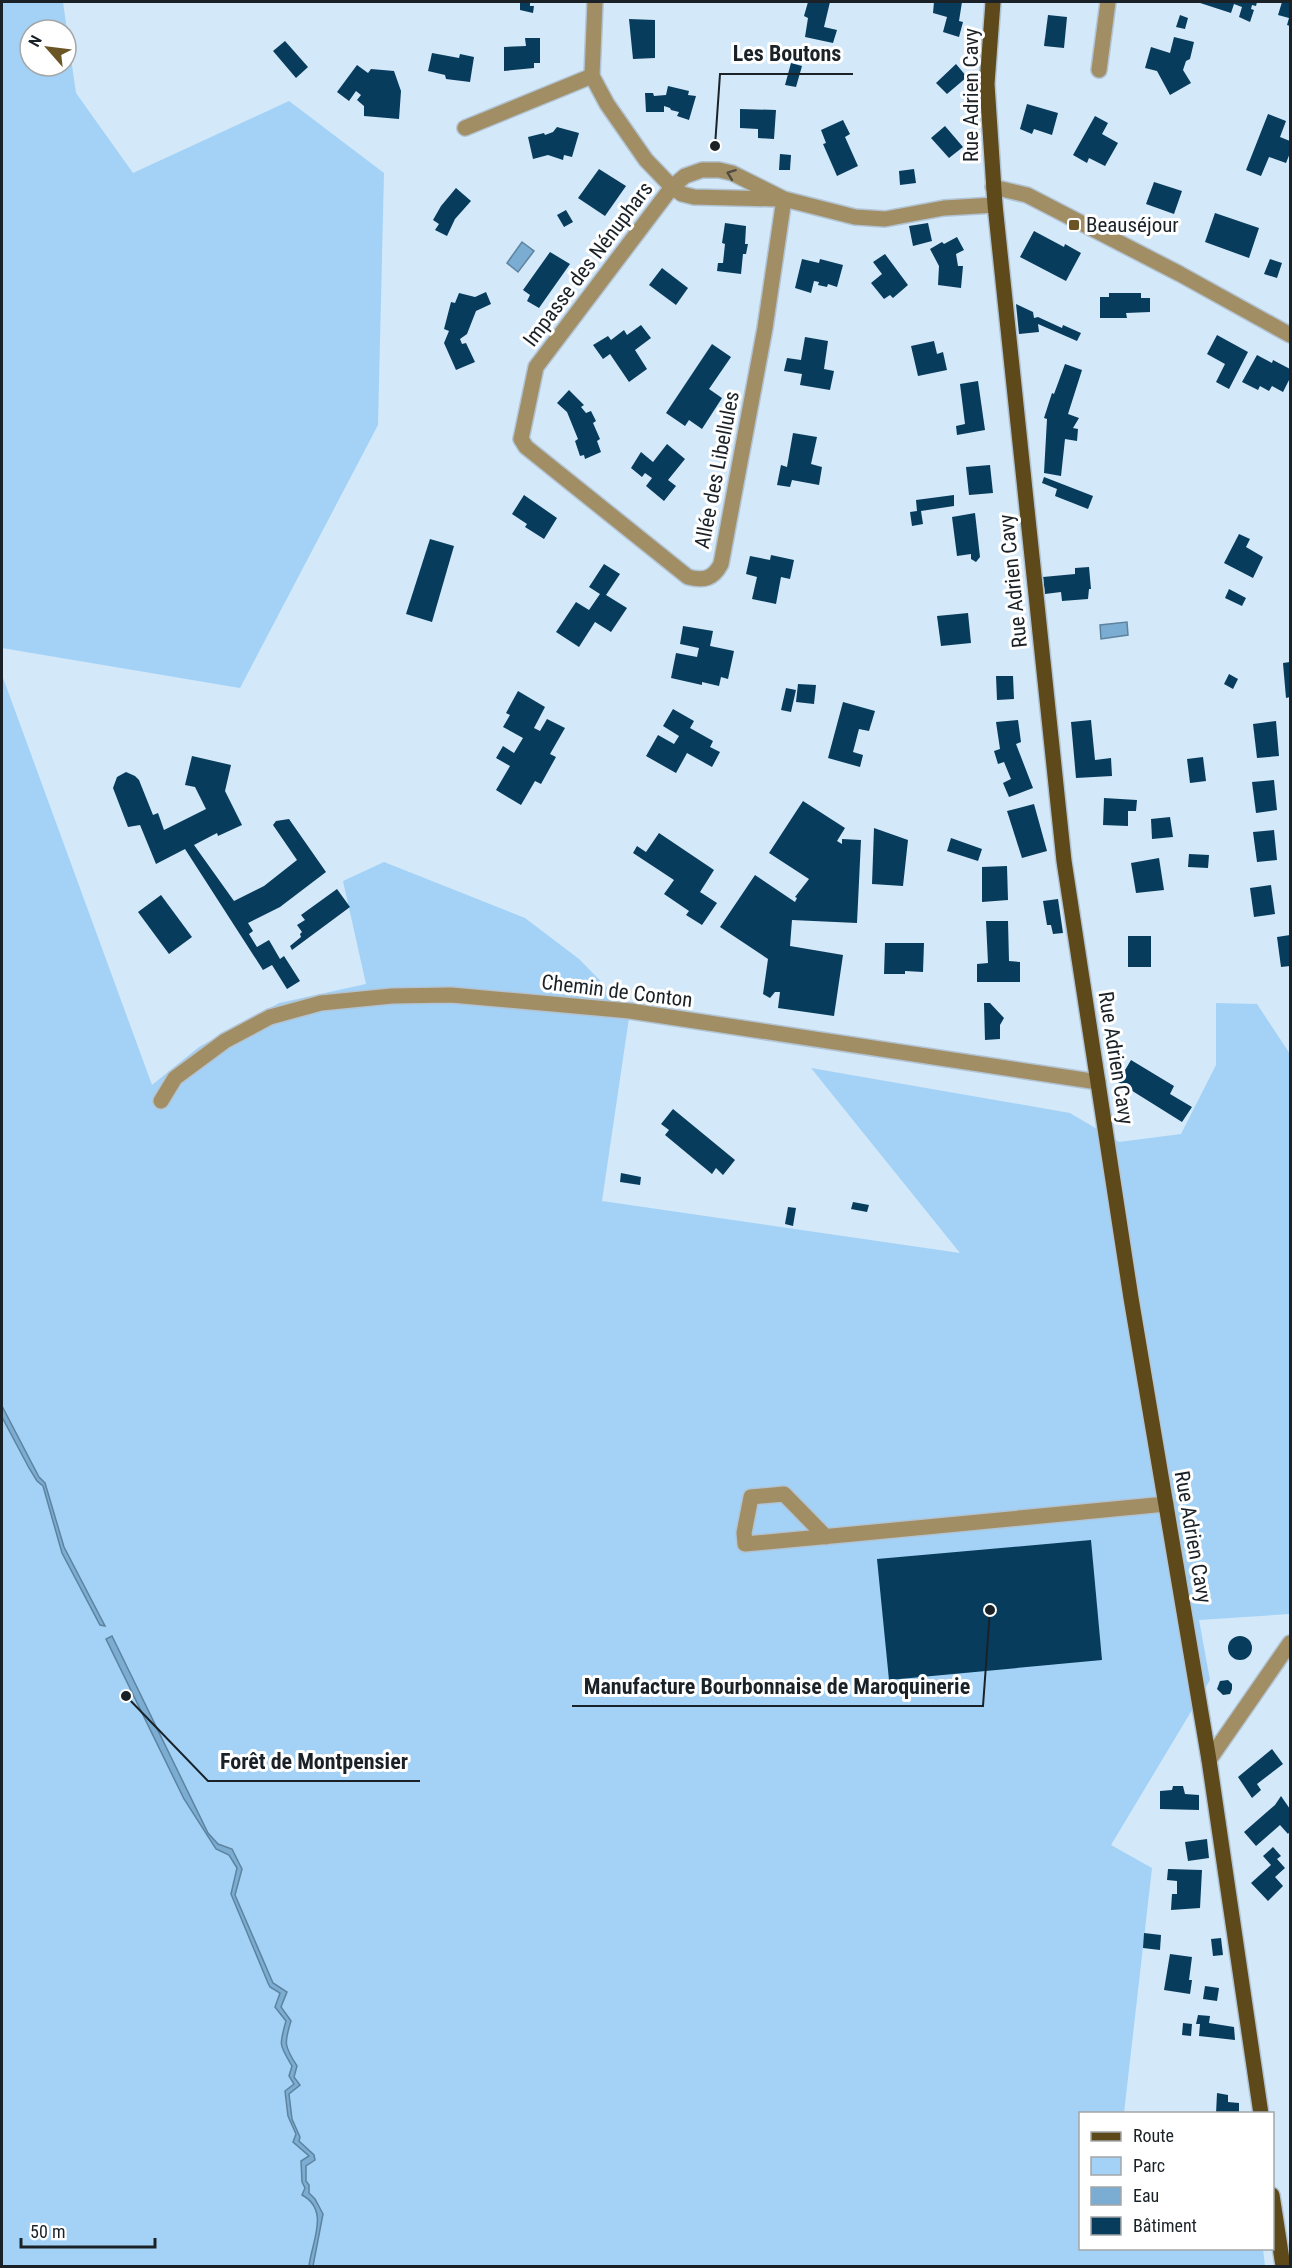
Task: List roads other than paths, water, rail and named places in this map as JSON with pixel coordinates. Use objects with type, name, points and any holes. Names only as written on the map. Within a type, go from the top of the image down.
[{"type":"main road","name":"Rue Adrien Cavy","points":[[993,2],[987,84],[993,187],[1064,861],[1209,1760],[1261,2112]]},
{"type":"main road","points":[[1274,2208],[1283,2266]]},
{"type":"street","points":[[595,2],[592,76],[606,104],[640,150],[672,187],[682,194],[694,197],[784,199]]},
{"type":"street","points":[[1099,70],[1108,2]]},
{"type":"street","points":[[465,128],[592,76]]},
{"type":"street","points":[[672,187],[685,176],[702,170],[719,170],[732,173],[784,199],[855,217],[885,219],[944,208],[995,206]]},
{"type":"street","name":"Impasse des Nénuphars","points":[[536,367],[672,187]]},
{"type":"street","points":[[993,187],[1028,195],[1180,274],[1290,335]]},
{"type":"street","name":"Allée des Libellules","points":[[536,367],[521,439],[526,447],[688,577],[702,580],[716,574],[721,564],[765,328],[784,199]]},
{"type":"street","name":"Chemin de Conton","points":[[161,1101],[175,1078],[225,1041],[270,1017],[321,1003],[392,996],[452,995],[630,1011],[1098,1082]]},
{"type":"street","points":[[826,1537],[784,1494],[751,1497],[744,1544],[826,1537],[1166,1504]]},
{"type":"street","points":[[1209,1760],[1290,1643]]},
{"type":"water","points":[[522,242],[534,251],[518,272],[507,263]]},
{"type":"water","points":[[1127,622],[1128,635],[1101,639],[1100,625]]},
{"type":"water","points":[[2,1406],[39,1477],[45,1483],[64,1547],[105,1626],[100,1625],[62,1553],[43,1486],[29,1468],[2,1417]]},
{"type":"water","points":[[112,1636],[208,1833],[218,1844],[232,1849],[242,1869],[235,1895],[273,1983],[287,1992],[281,2007],[291,2021],[286,2044],[297,2066],[294,2077],[300,2085],[289,2094],[292,2119],[300,2137],[299,2141],[314,2155],[315,2160],[306,2166],[306,2181],[309,2185],[309,2193],[323,2214],[313,2266],[309,2266],[317,2217],[310,2201],[302,2195],[305,2188],[302,2182],[301,2161],[309,2156],[293,2142],[296,2134],[288,2116],[285,2091],[294,2084],[289,2076],[292,2066],[282,2045],[286,2021],[275,2007],[280,1993],[268,1983],[231,1894],[237,1868],[229,1855],[216,1849],[184,1799],[106,1639]]},
{"type":"place","name":"Les Boutons","points":[[715,146]]},
{"type":"place","name":"Beauséjour","points":[[1074,225]]},
{"type":"place","name":"Manufacture Bourbonnaise de Maroquinerie","points":[[990,1610]]},
{"type":"place","name":"Forêt de Montpensier","points":[[126,1696]]}]
